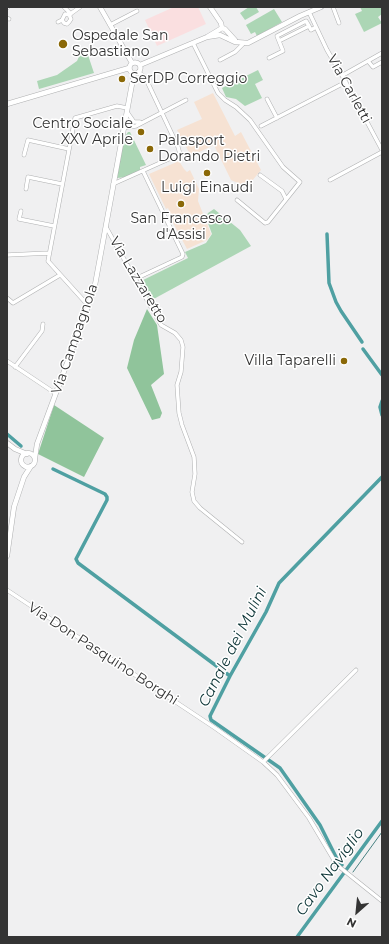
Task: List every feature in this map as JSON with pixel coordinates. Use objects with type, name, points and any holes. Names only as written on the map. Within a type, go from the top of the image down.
[{"type":"main road","points":[[100,7],[130,66],[130,71],[136,73],[140,69],[140,65]]},
{"type":"main road","points":[[210,7],[221,23],[222,32]]},
{"type":"main road","points":[[7,104],[130,66],[136,62],[140,65],[222,32],[241,43],[253,41],[321,7]]},
{"type":"main road","name":"Via Campagnola","points":[[24,477],[35,462],[34,458],[37,444],[95,285],[127,110],[136,73]]},
{"type":"main road","points":[[7,443],[15,449],[32,455],[34,458]]},
{"type":"main road","name":"Via Campagnola","points":[[7,556],[14,507],[24,477],[25,470],[23,456],[28,454],[37,444]]},
{"type":"main road","points":[[15,449],[27,467],[31,466]]},
{"type":"street","points":[[62,20],[67,24],[71,19],[70,14],[64,7]]},
{"type":"street","points":[[58,22],[62,20],[65,14],[70,14],[80,7]]},
{"type":"street","points":[[333,7],[339,23]]},
{"type":"street","points":[[110,25],[137,11]]},
{"type":"street","name":"Via Carletti","points":[[309,12],[327,50],[382,149]]},
{"type":"street","points":[[269,58],[283,51],[277,36],[306,21],[311,30],[316,27]]},
{"type":"street","points":[[279,41],[309,26]]},
{"type":"street","points":[[193,43],[218,93],[224,100],[236,107],[250,120],[283,167],[300,182],[268,222],[265,223],[237,200]]},
{"type":"street","points":[[220,60],[235,52],[241,43]]},
{"type":"street","points":[[342,75],[382,53]]},
{"type":"street","points":[[368,61],[373,67],[382,62]]},
{"type":"street","points":[[115,181],[143,171],[180,154],[145,77],[136,73]]},
{"type":"street","points":[[261,126],[346,82]]},
{"type":"street","points":[[267,99],[277,118]]},
{"type":"street","points":[[124,126],[136,126],[141,122],[186,100]]},
{"type":"street","points":[[89,304],[48,261],[75,118],[117,106],[127,110],[134,122]]},
{"type":"street","points":[[124,126],[134,122],[141,122]]},
{"type":"street","points":[[24,155],[28,140],[69,150]]},
{"type":"street","points":[[330,180],[382,149]]},
{"type":"street","points":[[135,279],[182,257],[183,254],[143,171]]},
{"type":"street","points":[[260,174],[282,191],[286,199]]},
{"type":"street","points":[[26,189],[28,177],[62,184]]},
{"type":"street","points":[[21,211],[19,219],[54,226]]},
{"type":"street","name":"Via Lazzaretto","points":[[105,226],[161,325],[175,333],[181,340],[183,347],[181,372],[177,385],[179,413],[194,457],[195,474],[192,492],[194,501],[200,508],[242,542]]},
{"type":"street","points":[[7,255],[49,253]]},
{"type":"street","points":[[7,298],[12,302],[60,275]]},
{"type":"street","points":[[15,367],[42,331],[43,324]]},
{"type":"street","points":[[7,361],[56,393]]},
{"type":"street","name":"Via Don Pasquino Borghi","points":[[7,590],[214,728],[265,760],[309,818],[334,861],[348,875],[382,901]]},
{"type":"street","points":[[265,760],[356,670]]},
{"type":"shaded area","points":[[174,7],[198,7],[206,24],[157,46],[145,20]]},
{"type":"shaded area","name":"Luigi Einaudi","points":[[213,93],[235,136],[241,132],[261,170],[247,187],[231,180],[214,145],[191,156],[177,130],[202,119],[194,102]]},
{"type":"shaded area","name":"San Francesco d'Assisi","points":[[179,161],[187,172],[190,170],[199,189],[198,201],[211,234],[207,240],[187,249],[170,217],[171,215],[168,208],[166,209],[149,174]]},
{"type":"green space","points":[[249,7],[256,7],[259,12],[245,20],[240,13]]},
{"type":"green space","points":[[360,7],[382,7],[382,14],[378,17],[382,23],[364,32],[355,14],[362,11]]},
{"type":"green space","points":[[274,9],[282,22],[257,36],[255,32],[251,34],[246,25]]},
{"type":"green space","points":[[82,50],[88,55],[94,73],[39,89],[37,81],[57,75],[77,61]]},
{"type":"green space","points":[[258,70],[263,80],[255,84],[262,98],[245,106],[236,99],[226,97],[222,88]]},
{"type":"green space","points":[[128,132],[130,132],[146,165],[140,167],[140,171],[126,177],[117,178],[124,138]]},
{"type":"green space","points":[[214,209],[240,230],[251,246],[150,301],[139,282],[188,258],[185,252],[206,243],[212,234],[206,218],[208,213]]},
{"type":"green space","points":[[147,309],[157,325],[164,374],[151,385],[162,413],[160,418],[152,420],[127,368],[134,340]]},
{"type":"green space","points":[[54,405],[104,438],[84,477],[38,454]]},
{"type":"waterway","name":"Canale dei Mulini","points":[[327,234],[329,283],[341,311],[362,342]]},
{"type":"waterway","name":"Canale dei Mulini","points":[[363,349],[382,375]]},
{"type":"waterway","name":"Canale dei Mulini","points":[[382,401],[380,407],[382,415]]},
{"type":"waterway","points":[[7,434],[21,446]]},
{"type":"waterway","points":[[53,469],[105,494],[107,497],[107,500],[76,559],[78,563],[230,676]]},
{"type":"waterway","name":"Canale dei Mulini","points":[[342,865],[338,861],[320,825],[280,768],[211,720],[210,716],[230,676],[266,612],[279,583],[382,477]]},
{"type":"waterway","name":"Cavo Naviglio","points":[[297,937],[382,821]]},
{"type":"waterway","points":[[353,872],[382,832]]},
{"type":"place","name":"Ospedale San Sebastiano","points":[[63,44]]},
{"type":"place","name":"SerDP Correggio","points":[[122,79]]},
{"type":"place","name":"Centro Sociale XXV Aprile","points":[[141,132]]},
{"type":"place","name":"Palasport Dorando Pietri","points":[[150,149]]},
{"type":"place","name":"Luigi Einaudi","points":[[207,173]]},
{"type":"place","name":"San Francesco d'Assisi","points":[[181,204]]},
{"type":"place","name":"Villa Taparelli","points":[[344,361]]}]
